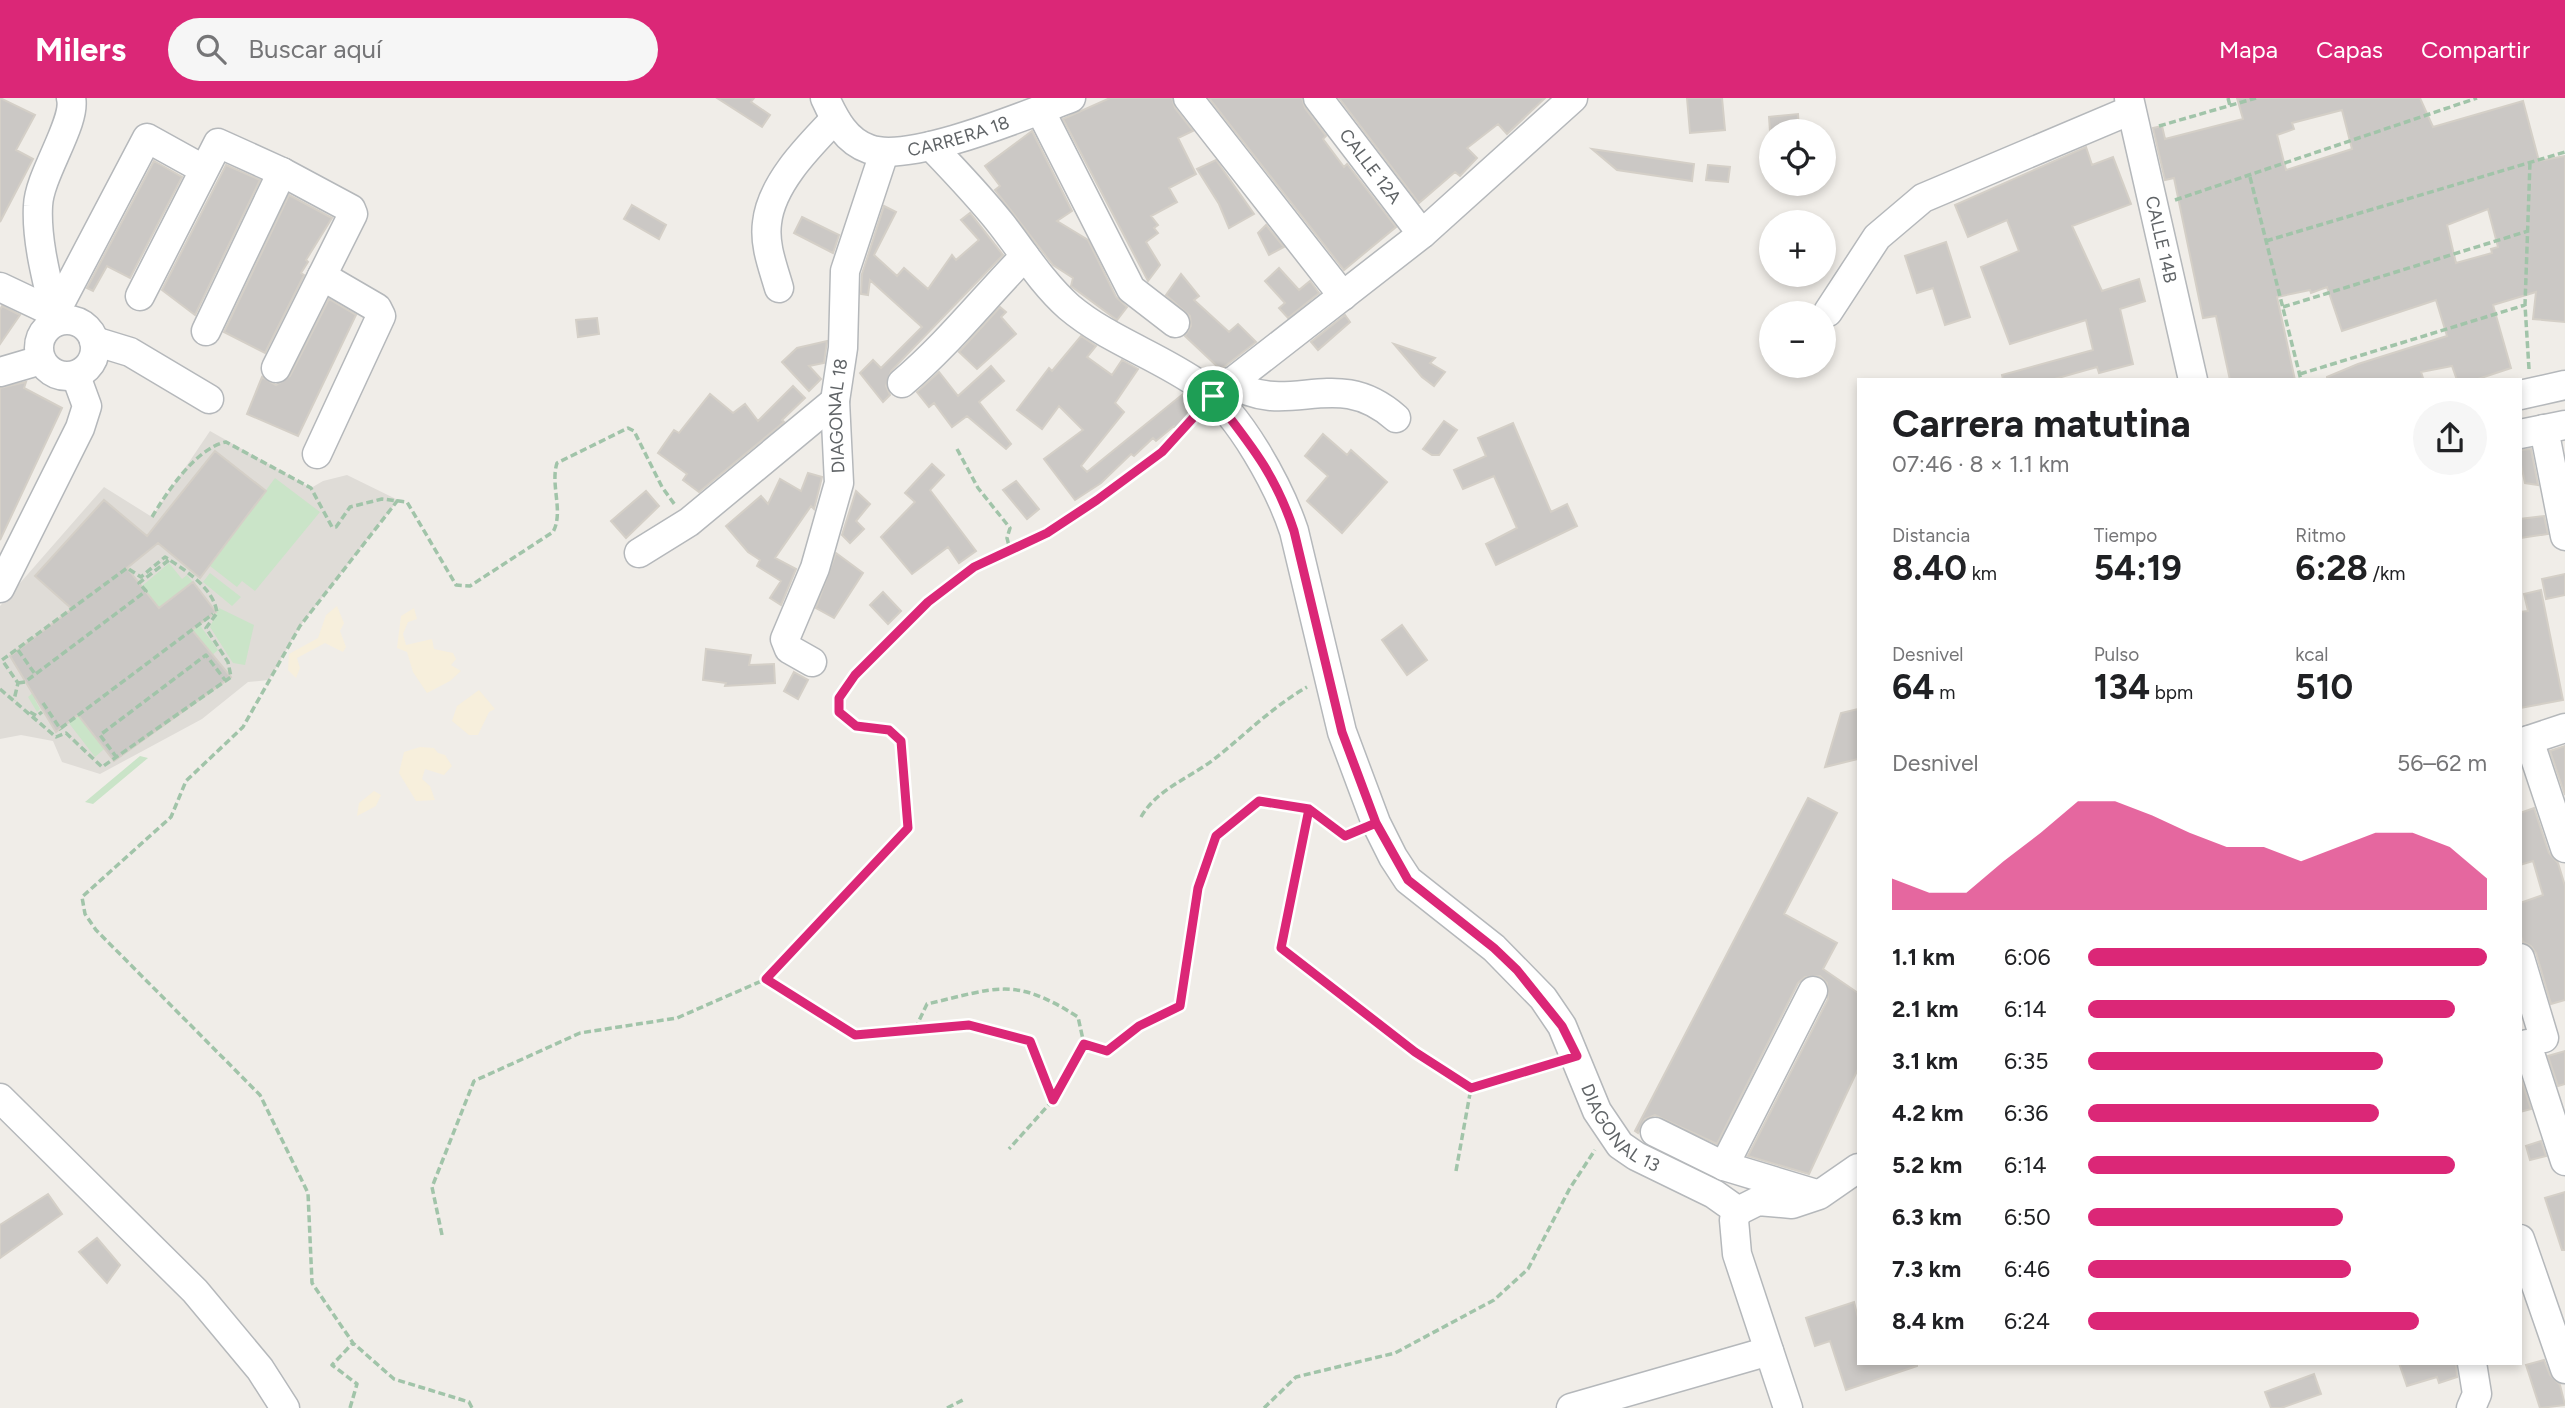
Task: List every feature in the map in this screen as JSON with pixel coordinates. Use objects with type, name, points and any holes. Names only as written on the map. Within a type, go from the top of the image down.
[{"type":"street","points":[[56,318],[40,235],[38,206],[43,180],[68,121],[71,98]]},
{"type":"street","name":"CARRERA 18","points":[[884,153],[931,146],[1071,98]]},
{"type":"street","points":[[1188,98],[1343,296]]},
{"type":"street","name":"CALLE 12A","points":[[1318,98],[1422,234]]},
{"type":"street","points":[[1222,389],[1422,234],[1573,98]]},
{"type":"street","points":[[779,288],[767,236],[772,197],[830,109],[855,142],[884,153]]},
{"type":"street","points":[[1040,110],[1131,289],[1175,323]]},
{"type":"street","points":[[1835,301],[1877,237],[1923,198],[2132,113]]},
{"type":"street","name":"CALLE 14B","points":[[2132,113],[2193,378]]},
{"type":"street","points":[[0,287],[56,318],[75,321],[90,332],[96,349],[90,366],[76,376],[51,373],[41,360],[38,349],[41,337],[56,318],[145,140],[151,139],[204,169]]},
{"type":"street","points":[[140,296],[216,145],[221,142],[282,172],[353,212],[276,368]]},
{"type":"street","points":[[931,146],[994,215],[1066,304],[1082,317],[1183,374],[1222,389],[1259,396],[1357,394],[1378,402],[1396,418]]},
{"type":"street","name":"DIAGONAL 18","points":[[812,662],[789,649],[785,639],[815,568],[839,483],[835,401],[843,348],[845,271],[884,153]]},
{"type":"street","points":[[206,331],[282,172]]},
{"type":"street","points":[[902,383],[932,358],[962,321],[1025,256]]},
{"type":"street","points":[[317,454],[381,316],[377,308],[322,276]]},
{"type":"street","points":[[94,341],[130,352],[209,399]]},
{"type":"street","points":[[0,372],[41,360]]},
{"type":"street","points":[[2,578],[80,428],[87,406],[76,376]]},
{"type":"street","points":[[2525,393],[2565,385]]},
{"type":"street","name":"DIAGONAL 13","points":[[1222,389],[1284,499],[1342,732],[1376,823],[1408,880],[1494,948],[1517,970],[1562,1026],[1608,1131],[1636,1156],[1693,1183],[1738,1211]]},
{"type":"street","points":[[639,553],[689,522],[835,401]]},
{"type":"street","points":[[2543,429],[2565,536]]},
{"type":"street","points":[[2565,728],[2524,741],[2565,848]]},
{"type":"street","points":[[2522,967],[2565,1161]]},
{"type":"street","points":[[1724,1166],[1813,991]]},
{"type":"street","points":[[0,1098],[195,1291],[260,1369],[285,1408]]},
{"type":"street","points":[[1655,1132],[1724,1166],[1819,1195]]},
{"type":"street","points":[[1788,1408],[1733,1235],[1738,1211],[1758,1201],[1792,1204],[1819,1195],[1857,1169]]},
{"type":"street","points":[[2522,1245],[2565,1369]]},
{"type":"street","points":[[1571,1408],[1769,1351]]},
{"type":"street","points":[[2472,1365],[2477,1394],[2472,1408]]},
{"type":"path","points":[[2228,98],[2230,106]]},
{"type":"path","points":[[2132,113],[2230,106],[2256,98]]},
{"type":"path","points":[[2153,207],[2250,177],[2477,98]]},
{"type":"path","points":[[2266,241],[2565,152]]},
{"type":"path","points":[[2525,393],[2530,162]]},
{"type":"path","points":[[2250,177],[2301,378]]},
{"type":"path","points":[[2283,307],[2528,231]]},
{"type":"path","points":[[2300,374],[2525,305]]},
{"type":"path","points":[[442,1235],[432,1187],[474,1081],[580,1033],[677,1018],[766,979],[908,828],[901,741],[889,730],[856,726],[839,712],[839,698],[855,675],[928,602],[974,567],[1047,533],[1162,452],[1222,389]]},
{"type":"path","points":[[152,517],[170,485],[179,480],[204,450],[226,442],[311,488],[332,527],[336,527],[350,507],[383,499],[407,502],[416,513],[456,585],[470,586],[553,532],[558,523],[554,491],[557,463],[628,428],[634,430],[662,487],[689,522]]},
{"type":"path","points":[[957,449],[978,488],[1006,520],[1010,528],[1007,538],[1010,550]]},
{"type":"path","points":[[398,500],[300,626],[243,727],[186,781],[171,817],[82,897],[85,914],[96,930],[260,1096],[308,1193],[312,1283],[353,1343],[394,1380],[469,1402],[469,1408]]},
{"type":"path","points":[[0,689],[56,737],[66,733],[102,767],[231,677],[228,662],[206,628],[217,612],[215,600],[184,569],[164,557],[141,577],[127,568],[2,660],[18,683],[14,700]]},
{"type":"path","points":[[18,683],[35,674],[146,592],[139,583],[169,560]]},
{"type":"path","points":[[61,728],[216,612]]},
{"type":"path","points":[[18,649],[35,674]]},
{"type":"path","points":[[117,758],[100,735],[206,655],[225,680]]},
{"type":"path","points":[[1141,817],[1150,800],[1212,761],[1280,702],[1328,676]]},
{"type":"path","points":[[43,703],[61,728],[61,735]]},
{"type":"path","points":[[25,710],[37,716],[42,712]]},
{"type":"path","points":[[1084,1044],[1107,1051],[1139,1026],[1180,1006],[1198,888],[1216,836],[1259,801],[1309,809],[1345,836],[1376,823]]},
{"type":"path","points":[[1309,809],[1281,948],[1415,1052],[1471,1088],[1577,1056]]},
{"type":"path","points":[[766,979],[855,1035],[969,1025],[1030,1041],[1053,1100]]},
{"type":"path","points":[[915,1029],[926,1004],[996,989],[1027,989],[1046,996],[1078,1017],[1084,1044],[1053,1100],[1009,1149]]},
{"type":"path","points":[[1456,1171],[1471,1088]]},
{"type":"path","points":[[1264,1408],[1296,1377],[1395,1353],[1494,1300],[1528,1269],[1570,1188],[1608,1131]]},
{"type":"path","points":[[350,1408],[357,1384],[332,1365],[353,1343]]},
{"type":"path","points":[[947,1408],[965,1399]]},
{"type":"shaded area","points":[[210,431],[311,488],[323,481],[347,475],[398,500],[300,626],[269,680],[248,682],[202,719],[100,774],[62,762],[53,741],[21,735],[0,739],[0,606],[104,487],[152,517]]},
{"type":"green space","points":[[275,478],[320,512],[255,591],[242,581],[237,587],[210,566]]},
{"type":"green space","points":[[169,563],[182,579],[187,575],[197,587],[186,594],[182,590],[35,700],[40,709],[37,712],[28,697],[146,592],[142,586]]},
{"type":"green space","points":[[210,573],[241,597],[232,606],[203,582]]},
{"type":"green space","points":[[219,608],[254,625],[245,665],[233,663],[210,627]]},
{"type":"green space","points":[[199,624],[218,650],[95,757],[68,722]]},
{"type":"green space","points":[[140,756],[148,758],[93,804],[85,802]]},
{"type":"sand","points":[[337,606],[344,623],[340,631],[346,647],[343,652],[325,643],[297,658],[300,668],[296,678],[288,670],[289,654],[318,638],[326,615]]},
{"type":"sand","points":[[414,608],[417,619],[408,622],[403,634],[406,645],[432,639],[434,649],[453,653],[456,659],[451,665],[461,671],[450,681],[427,693],[413,672],[407,652],[397,648],[401,616]]},
{"type":"sand","points":[[479,690],[495,709],[489,712],[478,735],[469,735],[452,721],[457,706]]},
{"type":"sand","points":[[420,747],[434,748],[445,755],[452,766],[444,775],[425,769],[422,779],[430,786],[435,800],[416,801],[399,773],[404,752]]},
{"type":"sand","points":[[374,791],[381,795],[376,806],[357,816],[359,803]]},
{"type":"building","points":[[0,98],[35,115],[16,150],[33,159],[0,222]]},
{"type":"building","points":[[717,98],[754,98],[751,102],[770,115],[762,127]]},
{"type":"building","points":[[1110,98],[1172,98],[1175,108],[1193,131],[1178,138],[1196,174],[1169,188],[1177,202],[1151,216],[1158,225],[1154,228],[1158,233],[1146,242],[1160,265],[1148,281],[1063,119]]},
{"type":"building","points":[[1209,98],[1302,98],[1305,108],[1326,136],[1323,139],[1344,167],[1347,164],[1396,227],[1344,270]]},
{"type":"building","points":[[1339,98],[1545,98],[1507,134],[1498,124],[1467,148],[1477,158],[1460,176],[1455,172],[1419,203]]},
{"type":"building","points":[[1687,98],[1722,98],[1725,130],[1690,133]]},
{"type":"building","points":[[2237,98],[2420,98],[2433,127],[2523,101],[2539,161],[2565,156],[2565,322],[2533,319],[2536,292],[2493,305],[2511,368],[2481,378],[2456,378],[2452,366],[2421,372],[2423,378],[2327,378],[2358,364],[2447,336],[2436,300],[2342,331],[2327,287],[2311,293],[2310,290],[2277,297],[2295,378],[2230,378],[2216,316],[2203,318],[2174,178],[2165,180],[2153,128],[2162,126],[2165,139],[2243,119]],"holes":[[[2342,110],[2352,149],[2286,170],[2277,135],[2294,129],[2292,123]],[[2488,209],[2498,247],[2491,249],[2492,253],[2456,263],[2447,225]]]},
{"type":"building","points":[[1798,114],[1798,119],[1769,119]]},
{"type":"building","points":[[1032,131],[1072,211],[1057,221],[1088,240],[1116,297],[1127,307],[1117,320],[1071,286],[1073,278],[1053,265],[995,190],[1000,186],[985,166]]},
{"type":"building","points":[[2086,147],[2092,165],[2113,157],[2131,204],[2072,226],[2102,291],[2139,279],[2145,301],[2120,309],[2133,364],[2099,373],[2097,367],[2058,378],[2003,378],[2002,375],[2093,350],[2086,320],[2010,344],[1981,267],[2019,251],[2007,220],[1968,237],[1955,205]]},
{"type":"building","points":[[1592,149],[1694,164],[1692,181],[1617,170]]},
{"type":"building","points":[[1216,160],[1254,214],[1229,228],[1219,204],[1197,169]]},
{"type":"building","points":[[154,161],[182,177],[130,278],[107,266],[93,291],[87,288]]},
{"type":"building","points":[[226,165],[260,180],[195,315],[162,290]]},
{"type":"building","points":[[1708,165],[1730,167],[1728,182],[1706,180]]},
{"type":"building","points":[[289,195],[332,218],[306,260],[308,262],[301,273],[304,275],[265,353],[224,332]]},
{"type":"building","points":[[632,205],[666,225],[659,239],[624,219]]},
{"type":"building","points":[[884,206],[896,212],[874,255],[897,276],[904,268],[928,289],[952,255],[956,260],[979,240],[961,220],[970,213],[1003,255],[891,371],[886,386],[890,395],[883,402],[860,373],[873,360],[881,368],[922,327],[870,280],[868,295],[861,294],[862,274]]},
{"type":"building","points":[[802,217],[839,235],[833,253],[794,233]]},
{"type":"building","points":[[1266,225],[1284,247],[1269,255],[1258,233]]},
{"type":"building","points":[[1946,242],[1970,317],[1945,325],[1933,288],[1917,293],[1905,256]]},
{"type":"building","points":[[1279,268],[1299,290],[1310,281],[1319,293],[1288,318],[1279,308],[1285,303],[1265,281]]},
{"type":"building","points":[[1181,274],[1199,296],[1194,300],[1229,332],[1238,324],[1256,342],[1220,369],[1185,336],[1191,326],[1190,316],[1166,295]]},
{"type":"building","points":[[329,299],[356,315],[298,436],[247,414],[262,377],[276,385],[290,376]]},
{"type":"building","points":[[2,306],[20,315],[0,344],[0,310]]},
{"type":"building","points":[[1000,307],[1006,312],[1001,317],[1016,334],[977,369],[959,352]]},
{"type":"building","points":[[1345,315],[1350,322],[1318,350],[1311,342]]},
{"type":"building","points":[[597,318],[599,334],[578,337],[576,320]]},
{"type":"building","points":[[1081,336],[1096,346],[1087,357],[1112,375],[1122,360],[1138,369],[1115,403],[1124,412],[1081,466],[1087,472],[1183,394],[1198,407],[1176,429],[1174,426],[1156,441],[1153,438],[1134,456],[1131,454],[1101,483],[1075,500],[1044,459],[1083,430],[1059,406],[1042,429],[1017,410],[1049,368],[1052,371]]},
{"type":"building","points":[[827,341],[824,363],[809,366],[821,379],[809,391],[782,362],[797,348]]},
{"type":"building","points":[[1394,344],[1435,358],[1430,363],[1445,372],[1434,386],[1422,377]]},
{"type":"building","points":[[991,366],[1004,381],[979,402],[1011,444],[1006,449],[967,416],[952,427],[934,403],[929,407],[917,392],[939,372],[958,396]]},
{"type":"building","points":[[26,382],[24,388],[62,408],[0,540],[0,388]]},
{"type":"building","points":[[793,386],[805,398],[782,420],[784,422],[699,492],[683,480],[687,474],[658,453],[674,430],[679,433],[710,394],[733,413],[745,404],[758,421]]},
{"type":"building","points":[[1444,421],[1457,430],[1439,455],[1432,455],[1423,449]]},
{"type":"building","points":[[1513,423],[1551,512],[1567,504],[1577,526],[1496,565],[1486,544],[1517,528],[1494,476],[1463,489],[1454,470],[1486,456],[1478,438]]},
{"type":"building","points":[[1323,434],[1347,455],[1351,450],[1387,482],[1342,533],[1307,501],[1328,476],[1305,456]]},
{"type":"building","points":[[2531,449],[2538,485],[2525,483],[2522,450]]},
{"type":"building","points":[[215,451],[266,491],[200,578],[158,543],[127,568],[159,608],[193,582],[216,612],[192,630],[231,677],[114,761],[78,715],[56,732],[10,656],[72,609],[35,576],[104,500],[147,536]]},
{"type":"building","points":[[932,464],[944,475],[930,490],[976,551],[959,563],[948,547],[912,574],[881,537],[915,502],[905,493]]},
{"type":"building","points":[[808,473],[822,477],[814,509],[811,506],[775,558],[796,569],[781,605],[770,598],[781,581],[757,566],[760,560],[748,552],[726,526],[761,496],[768,504],[780,479],[801,491]]},
{"type":"building","points":[[1016,481],[1039,509],[1027,519],[1003,490]]},
{"type":"building","points":[[646,491],[659,506],[626,538],[611,521]]},
{"type":"building","points":[[856,491],[870,504],[856,521],[864,529],[850,543],[842,535]]},
{"type":"building","points":[[2544,516],[2548,534],[2522,538],[2522,519]]},
{"type":"building","points":[[836,553],[863,573],[834,618],[816,608]]},
{"type":"building","points":[[2565,574],[2565,595],[2546,599],[2542,579]]},
{"type":"building","points":[[2541,590],[2563,700],[2522,708],[2522,612],[2528,611],[2524,594]]},
{"type":"building","points":[[883,592],[901,611],[888,624],[870,605]]},
{"type":"building","points":[[1402,625],[1427,660],[1407,675],[1382,640]]},
{"type":"building","points":[[706,649],[751,655],[749,665],[774,664],[775,683],[725,686],[726,683],[703,680]]},
{"type":"building","points":[[794,672],[808,680],[798,699],[784,691]]},
{"type":"building","points":[[1857,709],[1857,759],[1825,767],[1841,713]]},
{"type":"building","points":[[2565,746],[2565,795],[2550,751]]},
{"type":"building","points":[[1808,798],[1837,813],[1784,914],[1837,943],[1823,969],[1857,992],[1857,1071],[1809,1174],[1748,1156],[1828,999],[1827,983],[1820,976],[1805,977],[1798,983],[1717,1144],[1655,1115],[1645,1119],[1638,1133],[1635,1131]]},
{"type":"building","points":[[2534,808],[2549,853],[2558,863],[2565,886],[2565,1000],[2551,1004],[2536,953],[2522,939],[2522,902],[2543,895],[2533,861],[2522,864],[2522,812]]},
{"type":"building","points":[[2565,1051],[2565,1084],[2558,1086],[2548,1056]]},
{"type":"building","points":[[2522,1082],[2531,1109],[2522,1111]]},
{"type":"building","points":[[2541,1141],[2546,1156],[2530,1160],[2526,1146]]},
{"type":"building","points":[[2565,1192],[2565,1250],[2562,1250],[2545,1198]]},
{"type":"building","points":[[48,1194],[62,1214],[0,1258],[0,1225]]},
{"type":"building","points":[[97,1238],[120,1265],[107,1283],[79,1252]]},
{"type":"building","points":[[1854,1302],[1857,1314],[1857,1365],[1917,1366],[1846,1390],[1830,1341],[1815,1346],[1806,1318]]},
{"type":"building","points":[[2544,1360],[2550,1375],[2560,1385],[2565,1405],[2540,1408],[2526,1365]]},
{"type":"building","points":[[2400,1365],[2456,1365],[2457,1377],[2439,1383],[2437,1377],[2407,1386]]},
{"type":"building","points":[[2314,1374],[2321,1394],[2281,1408],[2271,1408],[2265,1392]]},
{"type":"route","points":[[1213,396],[1162,452],[1047,533],[974,567],[928,602],[855,675],[839,698],[839,712],[856,726],[889,730],[901,741],[908,828],[766,979],[855,1035],[969,1025],[1030,1041],[1053,1100],[1084,1044],[1107,1051],[1139,1026],[1180,1006],[1198,888],[1216,836],[1259,801],[1309,809],[1345,836],[1376,823],[1392,857],[1408,880],[1427,898],[1494,948],[1517,970],[1543,998],[1562,1026],[1577,1056],[1471,1088],[1415,1052],[1281,948],[1309,809],[1345,836],[1376,823],[1342,732],[1284,499],[1270,471],[1213,396]]}]
